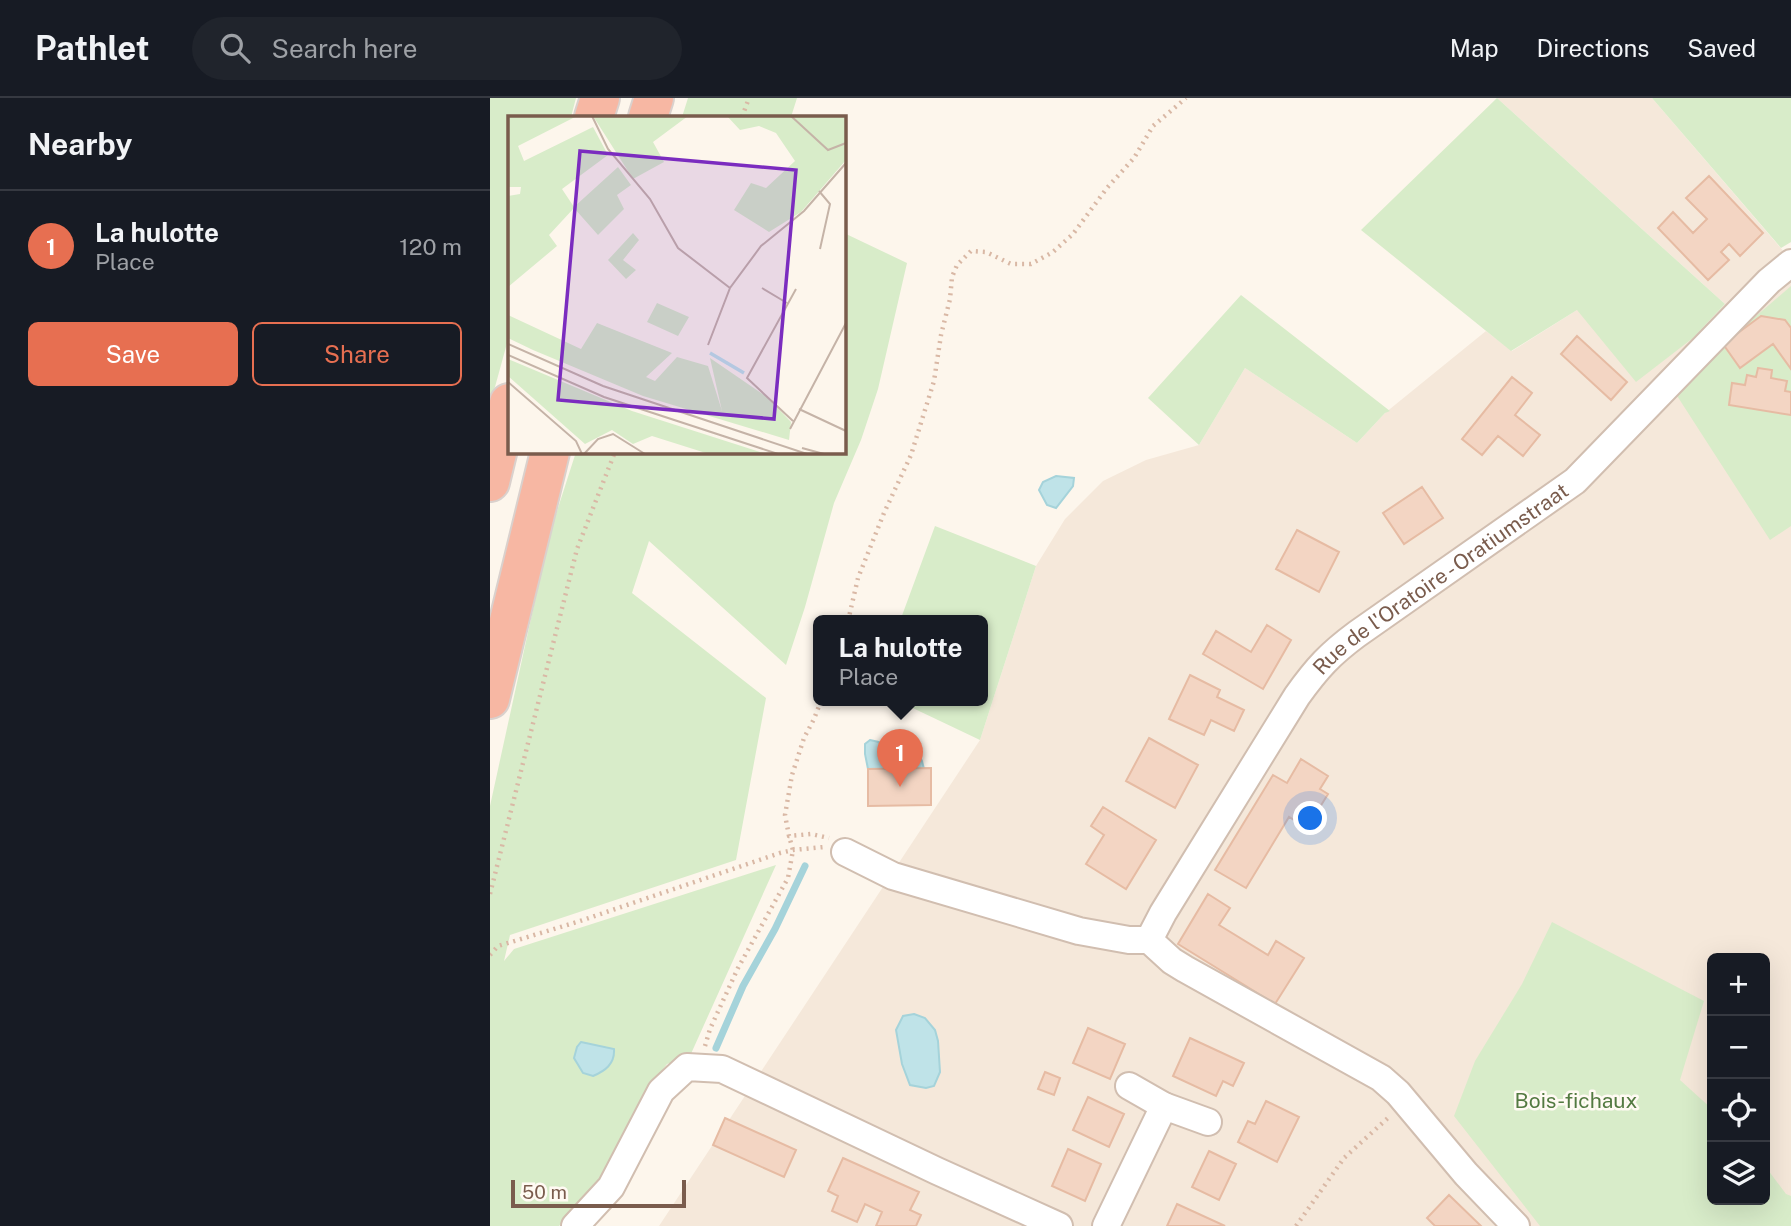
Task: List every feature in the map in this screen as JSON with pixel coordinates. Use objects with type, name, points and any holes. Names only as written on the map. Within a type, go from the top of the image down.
[{"type":"highway","points":[[594,116],[600,98]]},
{"type":"highway","points":[[648,116],[654,98]]},
{"type":"highway","points":[[490,482],[508,407]]},
{"type":"highway","points":[[490,699],[550,453]]},
{"type":"street","name":"Rue de l'Oratoire - Oratiumstraat","points":[[1149,940],[1297,696],[1331,654],[1575,481],[1769,281],[1791,263]]},
{"type":"street","points":[[841,846],[893,876],[1079,931],[1129,940],[1149,940],[1178,965],[1381,1078],[1516,1226]]},
{"type":"street","points":[[575,1226],[611,1186],[661,1091],[687,1067],[722,1069],[1059,1226]]},
{"type":"street","points":[[1129,1086],[1164,1106],[1208,1122]]},
{"type":"street","points":[[1106,1226],[1164,1106]]},
{"type":"path","points":[[742,116],[749,98]]},
{"type":"path","points":[[849,615],[858,578],[911,454],[934,381],[952,277],[957,265],[971,251],[986,252],[1011,264],[1031,264],[1053,253],[1073,234],[1107,188],[1134,158],[1153,126],[1186,98]]},
{"type":"path","points":[[490,894],[577,548],[615,453]]},
{"type":"path","points":[[699,1067],[710,1029],[738,968],[788,878],[793,850],[785,815],[792,775],[804,738],[819,706]]},
{"type":"path","points":[[789,836],[811,834],[841,846]]},
{"type":"path","points":[[490,955],[498,946],[793,850],[841,846]]},
{"type":"path","points":[[1296,1226],[1344,1158],[1405,1103]]},
{"type":"shaded area","points":[[1497,98],[1652,98],[1791,260],[1791,1226],[659,1226],[980,740],[1036,566],[1065,519],[1103,481],[1146,460],[1199,445],[1245,368],[1357,443],[1385,413],[1486,331],[1512,351],[1577,310],[1693,338],[1725,304]]},
{"type":"green space","points":[[490,98],[576,98],[571,116],[508,116],[508,340],[490,405]]},
{"type":"green space","points":[[688,98],[797,98],[791,116],[682,116]]},
{"type":"green space","points":[[1497,98],[1725,304],[1693,338],[1636,382],[1577,310],[1511,351],[1361,230]]},
{"type":"green space","points":[[1652,98],[1791,98],[1791,242],[1781,248]]},
{"type":"green space","points":[[845,233],[907,263],[878,389],[861,440],[834,503],[786,665],[649,541],[632,593],[766,698],[736,860],[510,935],[504,961],[514,949],[776,865],[690,1056],[667,1064],[646,1091],[599,1182],[559,1226],[490,1226],[490,806],[549,536],[576,453],[845,453]]},
{"type":"green space","points":[[1791,286],[1791,526],[1770,540],[1672,388]]},
{"type":"green space","points":[[1241,295],[1390,411],[1357,443],[1245,368],[1199,445],[1148,398]]},
{"type":"green space","points":[[935,526],[1036,566],[980,740],[909,706],[988,706],[988,615],[902,615]]},
{"type":"green space","name":"Bois-fichaux","points":[[1552,922],[1704,1001],[1680,1080],[1707,1104],[1707,1205],[1770,1205],[1770,1173],[1786,1194],[1791,1196],[1791,1226],[1540,1226],[1454,1116],[1475,1061],[1522,984]]},
{"type":"water","points":[[1056,476],[1074,478],[1073,486],[1056,508],[1047,505],[1039,490],[1043,482]]},
{"type":"water","points":[[870,740],[884,744],[895,753],[918,753],[924,769],[868,769],[865,744]]},
{"type":"water","points":[[914,1014],[925,1018],[935,1030],[938,1041],[940,1072],[934,1086],[926,1088],[910,1085],[902,1064],[896,1030],[903,1016]]},
{"type":"water","points":[[581,1042],[614,1049],[613,1059],[601,1072],[593,1076],[583,1073],[574,1058]]},
{"type":"building","points":[[1709,176],[1763,233],[1740,256],[1729,244],[1721,252],[1729,260],[1708,280],[1658,228],[1673,212],[1693,233],[1707,219],[1686,198]]},
{"type":"building","points":[[1761,316],[1785,320],[1791,328],[1791,369],[1773,344],[1740,368],[1723,344]]},
{"type":"building","points":[[1577,336],[1627,382],[1611,400],[1561,354]]},
{"type":"building","points":[[1758,368],[1772,370],[1771,378],[1787,381],[1785,391],[1791,392],[1791,415],[1729,405],[1732,383],[1745,385],[1747,375],[1756,377]]},
{"type":"building","points":[[1512,377],[1532,393],[1515,415],[1540,435],[1523,456],[1498,436],[1482,455],[1462,439]]},
{"type":"building","points":[[1422,487],[1443,518],[1404,544],[1383,513]]},
{"type":"building","points":[[1297,530],[1339,552],[1319,592],[1276,569]]},
{"type":"building","points":[[1267,625],[1291,640],[1263,689],[1203,654],[1216,631],[1251,652]]},
{"type":"building","points":[[1190,675],[1220,690],[1217,697],[1244,710],[1234,731],[1211,720],[1204,735],[1169,719]]},
{"type":"building","points":[[1149,738],[1198,765],[1175,808],[1126,781]]},
{"type":"building","points":[[1301,759],[1328,776],[1320,789],[1328,794],[1307,828],[1289,817],[1246,888],[1215,870],[1273,775],[1287,783]]},
{"type":"building","points":[[931,768],[931,805],[868,806],[868,769]]},
{"type":"building","points":[[1103,807],[1156,840],[1126,889],[1086,864],[1104,835],[1091,826]]},
{"type":"building","points":[[1208,894],[1230,908],[1219,925],[1268,955],[1276,941],[1304,958],[1275,1004],[1178,944]]},
{"type":"building","points":[[1088,1028],[1125,1044],[1110,1079],[1073,1063]]},
{"type":"building","points":[[1190,1038],[1244,1063],[1233,1086],[1223,1081],[1216,1096],[1173,1076]]},
{"type":"building","points":[[1045,1072],[1060,1078],[1054,1095],[1038,1089]]},
{"type":"building","points":[[1088,1097],[1124,1114],[1109,1147],[1073,1130]]},
{"type":"building","points":[[1266,1101],[1299,1117],[1277,1162],[1238,1142],[1248,1121],[1255,1124]]},
{"type":"building","points":[[725,1118],[796,1150],[784,1177],[713,1145]]},
{"type":"building","points":[[1068,1149],[1101,1164],[1085,1201],[1052,1186]]},
{"type":"building","points":[[1209,1151],[1236,1164],[1219,1200],[1192,1187]]},
{"type":"building","points":[[843,1158],[919,1192],[910,1210],[921,1215],[916,1226],[876,1226],[882,1212],[865,1204],[857,1222],[832,1211],[838,1196],[828,1191]]},
{"type":"building","points":[[1449,1195],[1481,1226],[1435,1226],[1427,1218]]},
{"type":"building","points":[[1177,1204],[1225,1226],[1167,1226]]},
{"type":"waterway","points":[[716,1048],[743,986],[775,929],[805,866]]},
{"type":"place","name":"La hulotte","points":[[900,787]]}]
